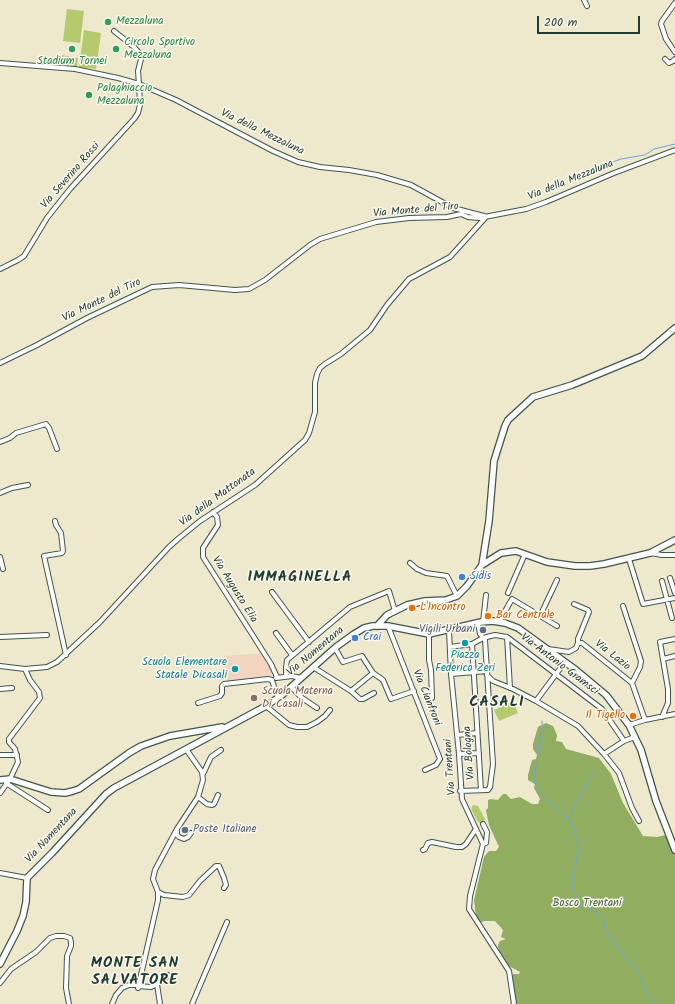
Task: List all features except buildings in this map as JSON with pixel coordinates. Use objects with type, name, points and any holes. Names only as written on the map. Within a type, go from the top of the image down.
[{"type":"main road","points":[[482,566],[489,520],[494,461],[508,420],[527,401],[535,396],[572,385],[642,356],[675,328]]},
{"type":"main road","points":[[377,626],[387,615],[407,605],[425,601],[446,600],[457,596],[467,586],[482,566],[501,553],[515,550],[547,562],[575,566],[604,564],[650,553],[675,540]]},
{"type":"main road","name":"Via Nomentana","points":[[27,878],[52,853],[78,822],[108,791],[266,706],[291,687],[335,648],[364,628],[377,626],[388,626],[429,634],[481,622],[505,623],[518,628],[581,674],[606,695],[629,725],[642,754],[656,801],[675,850]]},
{"type":"main road","points":[[0,780],[51,792],[65,793],[79,789],[131,752],[152,741],[170,736],[232,725]]},
{"type":"main road","points":[[0,964],[23,916],[26,902],[27,878]]},
{"type":"street","points":[[584,0],[587,6]]},
{"type":"street","points":[[675,3],[662,21],[661,25],[666,41],[675,52]]},
{"type":"street","points":[[114,31],[134,47],[140,54],[141,58],[138,71],[139,84]]},
{"type":"street","points":[[665,59],[669,63],[675,59]]},
{"type":"street","name":"Via della Mezzaluna","points":[[0,63],[75,69],[121,78],[176,100],[273,151],[298,162],[320,167],[377,175],[411,185],[453,208],[486,216],[526,209],[675,150]]},
{"type":"street","name":"Via Severino Rossi","points":[[0,269],[23,257],[45,220],[72,186],[132,122],[140,106],[139,84]]},
{"type":"street","name":"Via Monte del Tiro","points":[[0,363],[87,318],[152,287],[179,285],[246,290],[265,280],[306,247],[320,239],[376,222],[409,218],[447,217],[461,214],[471,218],[486,216]]},
{"type":"street","name":"Via della Mattonata","points":[[0,666],[24,669],[51,666],[66,655],[100,622],[169,547],[200,520],[255,485],[306,438],[310,431],[315,409],[315,380],[322,366],[341,354],[371,328],[387,305],[409,279],[450,256],[486,216]]},
{"type":"street","points":[[0,442],[10,438],[16,433],[46,424],[57,449]]},
{"type":"street","points":[[0,493],[12,488],[28,485]]},
{"type":"street","name":"Via Augusto Elia","points":[[213,512],[217,517],[218,525],[203,548],[203,557],[271,664],[277,678]]},
{"type":"street","points":[[55,521],[61,533],[64,551],[62,553],[44,556],[66,655]]},
{"type":"street","points":[[650,553],[658,555],[675,555]]},
{"type":"street","points":[[508,593],[525,554]]},
{"type":"street","points":[[0,557],[3,569]]},
{"type":"street","points":[[629,559],[642,603],[645,604],[675,598]]},
{"type":"street","points":[[410,563],[417,569],[426,573],[447,576],[457,596]]},
{"type":"street","points":[[670,578],[675,593]]},
{"type":"street","points":[[540,616],[557,580]]},
{"type":"street","points":[[662,580],[672,618]]},
{"type":"street","points":[[286,676],[287,660],[345,610],[355,604],[389,591],[395,611]]},
{"type":"street","points":[[272,592],[309,642]]},
{"type":"street","points":[[460,791],[488,790],[490,787],[493,764],[485,640],[480,634],[486,595]]},
{"type":"street","points":[[499,622],[512,599],[557,626]]},
{"type":"street","points":[[574,604],[588,610],[589,612],[578,639],[578,643]]},
{"type":"street","points":[[623,606],[641,661],[640,667],[632,683]]},
{"type":"street","name":"Via Cianfroni","points":[[388,626],[440,758],[436,765],[426,770]]},
{"type":"street","name":"Via Trentani","points":[[448,630],[451,674],[460,754],[460,791],[462,799],[483,844]]},
{"type":"street","points":[[276,633],[292,655]]},
{"type":"street","points":[[429,634],[429,660],[431,670],[432,698]]},
{"type":"street","points":[[0,637],[47,635]]},
{"type":"street","name":"Via Antonio Gramsci","points":[[482,638],[495,635],[508,637],[602,709],[624,741]]},
{"type":"street","points":[[508,637],[510,688]]},
{"type":"street","points":[[450,647],[472,644],[482,638]]},
{"type":"street","points":[[662,717],[668,703],[668,689],[660,642],[675,639]]},
{"type":"street","name":"Via Lazio","points":[[546,649],[569,652],[576,648],[578,643],[582,643],[632,683],[645,720]]},
{"type":"street","name":"Via Bologna","points":[[472,644],[481,790]]},
{"type":"street","points":[[335,648],[343,662],[362,656],[373,673],[383,680],[391,700],[414,692]]},
{"type":"street","points":[[663,659],[675,656]]},
{"type":"street","points":[[536,701],[564,662]]},
{"type":"street","points":[[313,667],[351,691],[360,699],[374,693]]},
{"type":"street","points":[[0,793],[18,762],[15,749],[8,742],[9,739],[38,702],[40,696],[24,669]]},
{"type":"street","points":[[451,674],[474,672],[487,673],[493,681],[536,701],[578,726],[604,754],[619,774],[632,808],[639,821]]},
{"type":"street","points":[[351,691],[373,673]]},
{"type":"street","points":[[198,703],[220,696],[222,693],[222,686],[224,684],[271,680],[286,676],[300,678]]},
{"type":"street","points":[[271,680],[279,697]]},
{"type":"street","points":[[291,687],[302,698],[317,708]]},
{"type":"street","points":[[0,689],[12,688]]},
{"type":"street","points":[[266,706],[289,725],[297,727],[307,727],[317,722],[330,710]]},
{"type":"street","points":[[629,725],[675,714]]},
{"type":"street","points":[[457,735],[478,733]]},
{"type":"street","points":[[604,754],[624,741],[635,737]]},
{"type":"street","points":[[186,749],[203,774]]},
{"type":"street","points":[[138,986],[158,900],[158,892],[153,879],[155,870],[198,797],[203,780],[203,774],[211,757],[222,750]]},
{"type":"street","points":[[460,754],[479,753]]},
{"type":"street","points":[[0,755],[17,755]]},
{"type":"street","points":[[8,781],[48,810]]},
{"type":"street","points":[[198,797],[207,804],[212,805],[214,804],[218,795]]},
{"type":"street","points":[[483,824],[487,832],[486,843],[483,844],[470,896],[469,909],[509,971],[514,1004]]},
{"type":"street","points":[[178,829],[177,835],[184,839],[188,837],[190,833]]},
{"type":"street","points":[[423,850],[428,843],[432,842],[462,847],[466,844],[476,829]]},
{"type":"street","points":[[158,892],[164,895],[183,897],[189,894],[216,866],[218,866],[224,878],[226,884],[224,888]]},
{"type":"street","points":[[0,873],[27,878]]},
{"type":"street","points":[[192,1004],[227,922]]},
{"type":"street","points":[[0,983],[11,969],[36,952],[50,938],[64,936],[70,938],[71,942],[67,956],[66,988],[69,1004]]},
{"type":"street","points":[[112,1004],[116,995],[122,988],[129,985],[151,987],[164,980],[168,975]]},
{"type":"street","points":[[157,984],[160,1004]]},
{"type":"shaded area","points":[[262,653],[271,666],[273,675],[227,682],[224,656]]},
{"type":"green space","points":[[67,9],[84,11],[80,43],[63,41]]},
{"type":"green space","points":[[84,30],[101,33],[96,69],[79,67]]},
{"type":"green space","points":[[61,55],[78,58],[77,67],[59,64]]},
{"type":"green space","points":[[513,701],[518,713],[499,721],[494,710]]},
{"type":"green space","name":"Bosco Trentani","points":[[546,723],[553,726],[557,735],[556,741],[562,742],[566,749],[599,758],[611,774],[623,803],[643,836],[657,837],[666,835],[675,856],[675,1004],[516,1004],[512,977],[513,974],[519,974],[520,972],[509,966],[499,951],[498,945],[500,941],[506,939],[501,937],[503,930],[495,921],[484,921],[479,923],[476,916],[474,900],[484,857],[489,851],[496,851],[499,847],[489,825],[486,810],[488,808],[488,800],[498,800],[503,794],[506,794],[511,799],[520,797],[532,804],[538,804],[540,799],[534,788],[535,784],[528,780],[528,775],[532,760],[536,759],[537,755],[533,749],[533,744],[538,727]]},
{"type":"green space","points":[[473,805],[478,806],[485,819],[483,824],[478,822],[471,809]]},
{"type":"waterway","points":[[572,179],[594,172],[604,165],[621,159],[645,155],[654,149],[675,144]]},
{"type":"waterway","points":[[542,721],[542,732],[539,742],[537,764],[534,773],[534,782],[539,790],[561,814],[569,819],[574,829],[579,849],[573,871],[573,891],[575,898],[579,903],[603,918],[606,931],[639,974],[647,993],[655,1004]]},
{"type":"waterway","points":[[569,818],[593,771]]},
{"type":"place","name":"Mezzaluna","points":[[108,22]]},
{"type":"place","name":"Stadium Tornei","points":[[72,49]]},
{"type":"place","name":"Circolo Sportivo Mezzaluna","points":[[116,49]]},
{"type":"place","name":"Palaghiaccio Mezzaluna","points":[[89,95]]},
{"type":"place","name":"Sidis","points":[[462,577]]},
{"type":"place","name":"L'Incontro","points":[[412,608]]},
{"type":"place","name":"Bar Centrale","points":[[488,616]]},
{"type":"place","name":"Vigili Urbani","points":[[483,630]]},
{"type":"place","name":"Crai","points":[[355,638]]},
{"type":"place","name":"Piazza Federico Zeri","points":[[465,643]]},
{"type":"place","name":"Scuola Elementare Statale Dicasali","points":[[235,669]]},
{"type":"place","name":"Scuola Materna Di Casali","points":[[254,698]]},
{"type":"place","name":"Il Tigello","points":[[633,716]]},
{"type":"place","name":"Poste Italiane","points":[[185,830]]},
{"type":"district","name":"IMMAGINELLA","points":[[300,578]]},
{"type":"district","name":"CASALI","points":[[497,703]]},
{"type":"district","name":"MONTE SAN SALVATORE","points":[[135,972]]}]
